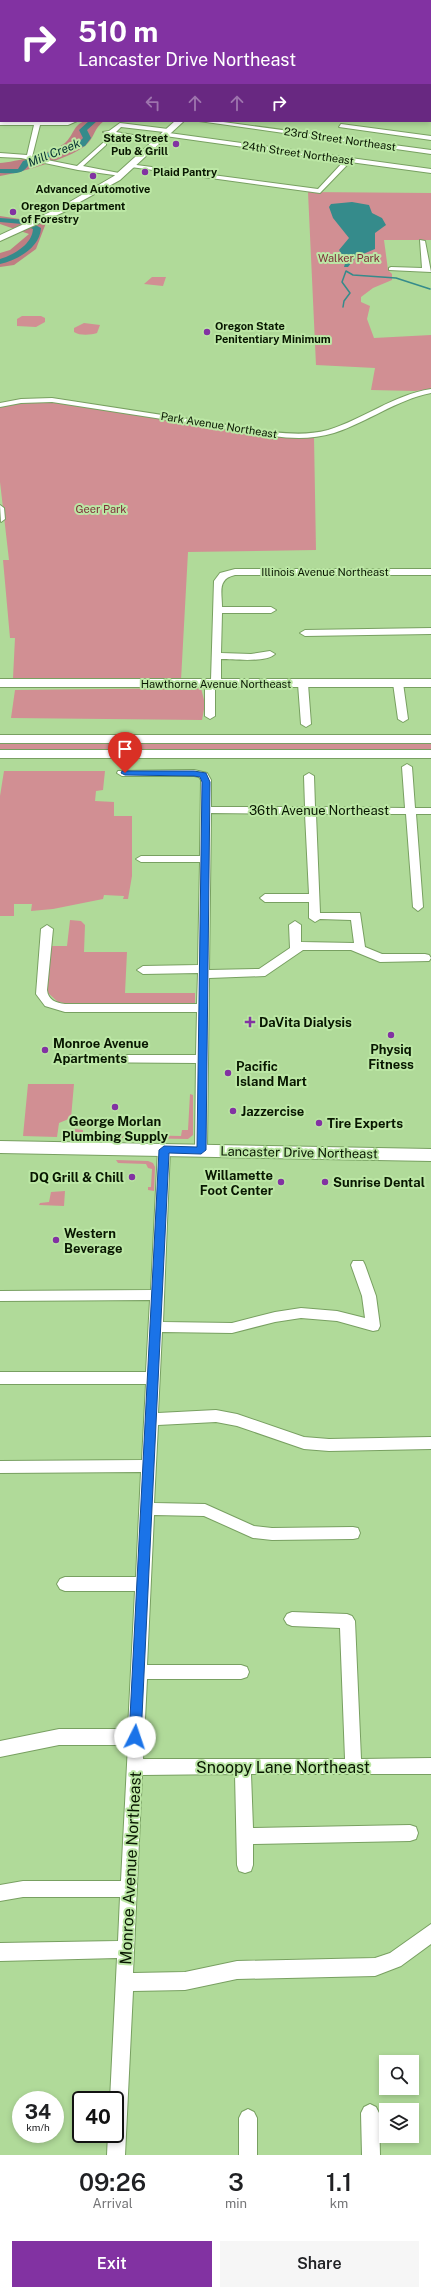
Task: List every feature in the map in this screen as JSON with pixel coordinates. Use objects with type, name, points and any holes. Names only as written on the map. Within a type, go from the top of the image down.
[{"type":"highway","points":[[0,739],[431,739]]},
{"type":"highway","points":[[0,754],[431,754]]},
{"type":"main road","points":[[0,238],[94,194],[121,174],[179,122]]},
{"type":"main road","name":"Hawthorne Avenue Northeast","points":[[0,683],[431,683]]},
{"type":"main road","name":"Lancaster Drive Northeast","points":[[0,1147],[431,1155]]},
{"type":"street","points":[[0,123],[73,122]]},
{"type":"street","name":"23rd Street Northeast","points":[[210,122],[431,152]]},
{"type":"street","points":[[28,158],[31,154],[37,123]]},
{"type":"street","points":[[325,144],[343,124],[431,138]]},
{"type":"street","name":"24th Street Northeast","points":[[158,140],[107,132],[120,125],[348,160],[431,171]]},
{"type":"street","points":[[78,168],[104,144]]},
{"type":"street","points":[[315,155],[320,150]]},
{"type":"street","points":[[0,155],[28,158],[78,168],[121,174]]},
{"type":"street","points":[[131,165],[320,191],[348,160]]},
{"type":"street","points":[[391,269],[429,270],[422,241]]},
{"type":"street","name":"Park Avenue Northeast","points":[[0,405],[20,401],[52,400],[278,435],[300,436],[334,430],[406,396],[431,391]]},
{"type":"street","points":[[0,508],[1,519]]},
{"type":"street","name":"Illinois Avenue Northeast","points":[[218,610],[218,581],[221,576],[235,572],[431,572]]},
{"type":"street","points":[[210,716],[210,688],[216,680],[218,610],[271,610]]},
{"type":"street","points":[[305,633],[431,631]]},
{"type":"street","points":[[216,656],[252,657],[270,654]]},
{"type":"street","points":[[398,683],[403,719]]},
{"type":"street","points":[[303,684],[306,724]]},
{"type":"street","points":[[407,767],[418,907]]},
{"type":"street","points":[[122,773],[203,775],[206,780],[201,1150]]},
{"type":"street","points":[[309,776],[314,898],[320,917],[358,918],[360,942],[359,949]]},
{"type":"street","name":"36th Avenue Northeast","points":[[206,810],[310,809],[431,811]]},
{"type":"street","points":[[141,859],[205,859]]},
{"type":"street","points":[[265,898],[314,898]]},
{"type":"street","points":[[295,925],[296,948]]},
{"type":"street","points":[[47,929],[41,990],[43,999],[51,1005],[66,1008],[203,1008]]},
{"type":"street","points":[[143,970],[261,973],[301,946],[350,946],[380,958],[425,958]]},
{"type":"street","points":[[67,1059],[202,1059]]},
{"type":"street","name":"Monroe Avenue Northeast","points":[[116,2155],[164,1150]]},
{"type":"street","points":[[156,1327],[232,1328],[275,1317],[301,1313],[337,1316],[373,1326],[369,1296],[358,1265]]},
{"type":"street","points":[[0,1296],[157,1295]]},
{"type":"street","points":[[0,1378],[153,1378]]},
{"type":"street","points":[[151,1419],[216,1416],[238,1420],[304,1443],[329,1445],[431,1443]]},
{"type":"street","points":[[0,1467],[149,1466]]},
{"type":"street","points":[[147,1510],[205,1510],[242,1528],[260,1533],[353,1533]]},
{"type":"street","points":[[65,1584],[144,1584]]},
{"type":"street","points":[[292,1619],[347,1621],[353,1766]]},
{"type":"street","points":[[139,1672],[241,1672]]},
{"type":"street","points":[[0,1749],[59,1737],[135,1737]]},
{"type":"street","name":"Snoopy Lane Northeast","points":[[134,1767],[243,1768],[431,1766]]},
{"type":"street","points":[[243,1768],[245,1865]]},
{"type":"street","points":[[244,1836],[410,1833]]},
{"type":"street","points":[[0,1893],[23,1889],[128,1889]]},
{"type":"street","points":[[124,1982],[185,1981],[237,1970],[375,1967],[394,1960],[431,1933]]},
{"type":"street","points":[[0,1952],[126,1949]]},
{"type":"street","points":[[370,2113],[371,2155]]},
{"type":"street","points":[[248,2118],[248,2155]]},
{"type":"green space","name":"Walker Park","points":[[308,192],[431,193],[431,240],[384,240],[388,270],[392,274],[392,280],[373,288],[361,297],[361,302],[370,306],[367,319],[374,338],[431,335],[431,389],[415,391],[371,390],[375,368],[316,365]]},
{"type":"green space","points":[[152,277],[166,277],[163,286],[144,284]]},
{"type":"green space","points":[[22,316],[41,316],[45,318],[45,322],[36,327],[17,326],[17,319]]},
{"type":"green space","points":[[84,323],[100,325],[97,333],[86,335],[74,332],[74,328]]},
{"type":"green space","name":"Geer Park","points":[[49,402],[272,436],[314,437],[316,550],[188,552],[181,680],[13,678],[15,638],[10,638],[3,560],[9,560],[0,482],[0,407],[19,403]]},
{"type":"green space","points":[[201,688],[205,704],[202,720],[11,718],[15,690]]},
{"type":"green space","points":[[0,744],[431,744],[431,749],[0,749]]},
{"type":"green space","points":[[4,771],[105,771],[103,790],[96,791],[95,801],[114,802],[114,816],[132,816],[132,876],[128,899],[123,899],[124,896],[104,895],[103,899],[53,909],[31,911],[32,904],[14,904],[14,916],[0,916],[0,796]]},
{"type":"green space","points":[[70,920],[81,921],[85,925],[84,952],[127,952],[125,993],[195,993],[195,1004],[68,1004],[58,1002],[47,992],[51,946],[67,946]]},
{"type":"green space","points":[[28,1084],[74,1084],[71,1118],[59,1123],[57,1137],[23,1136]]},
{"type":"green space","points":[[190,1094],[193,1095],[193,1135],[188,1139],[73,1137],[75,1129],[83,1130],[83,1134],[181,1136],[182,1130],[188,1130]]},
{"type":"green space","points":[[116,1160],[148,1161],[153,1163],[155,1167],[154,1191],[148,1190],[148,1187],[151,1187],[152,1169],[148,1168],[146,1164],[118,1163]]},
{"type":"green space","points":[[65,1191],[64,1206],[39,1205],[40,1203],[49,1202],[51,1192]]},
{"type":"shaded area","points":[[103,122],[98,126],[88,143],[72,154],[47,164],[0,176],[0,163],[34,156],[59,147],[68,140],[81,123]]},
{"type":"shaded area","points":[[0,216],[46,223],[36,249],[14,265],[0,267],[0,253],[10,250],[29,234],[0,224]]},
{"type":"water","points":[[352,202],[369,205],[372,213],[382,218],[386,225],[375,233],[375,249],[356,257],[348,267],[344,267],[347,257],[342,255],[339,250],[349,238],[333,218],[329,207],[331,204]]},
{"type":"waterway","name":"Mill Creek","points":[[0,171],[19,171],[23,169],[26,163],[82,144],[87,138],[83,130],[92,122]]},
{"type":"waterway","name":"Mill Creek","points":[[0,220],[23,222],[37,228],[37,234],[30,245],[12,258],[0,262]]},
{"type":"waterway","points":[[343,307],[344,301],[350,293],[342,282],[346,271],[353,275],[396,278],[430,289]]},
{"type":"place","name":"State Street Pub & Grill","points":[[176,144]]},
{"type":"place","name":"Plaid Pantry","points":[[145,172]]},
{"type":"place","name":"Advanced Automotive","points":[[93,176]]},
{"type":"place","name":"Oregon Department of Forestry","points":[[13,212]]},
{"type":"place","name":"Oregon State Penitentiary Minimum","points":[[207,332]]},
{"type":"place","name":"DaVita Dialysis","points":[[250,1022]]},
{"type":"place","name":"Physiq Fitness","points":[[391,1035]]},
{"type":"place","name":"Monroe Avenue Apartments","points":[[45,1050]]},
{"type":"place","name":"Pacific Island Mart","points":[[228,1073]]},
{"type":"place","name":"George Morlan Plumbing Supply","points":[[115,1107]]},
{"type":"place","name":"Jazzercise","points":[[233,1111]]},
{"type":"place","name":"Tire Experts","points":[[319,1123]]},
{"type":"place","name":"DQ Grill & Chill","points":[[132,1177]]},
{"type":"place","name":"Willamette Foot Center","points":[[281,1182]]},
{"type":"place","name":"Sunrise Dental","points":[[325,1182]]},
{"type":"place","name":"Western Beverage","points":[[56,1240]]},
{"type":"route","points":[[125,773],[194,773],[203,775],[206,780],[201,1150],[164,1150],[135,1737]]}]
